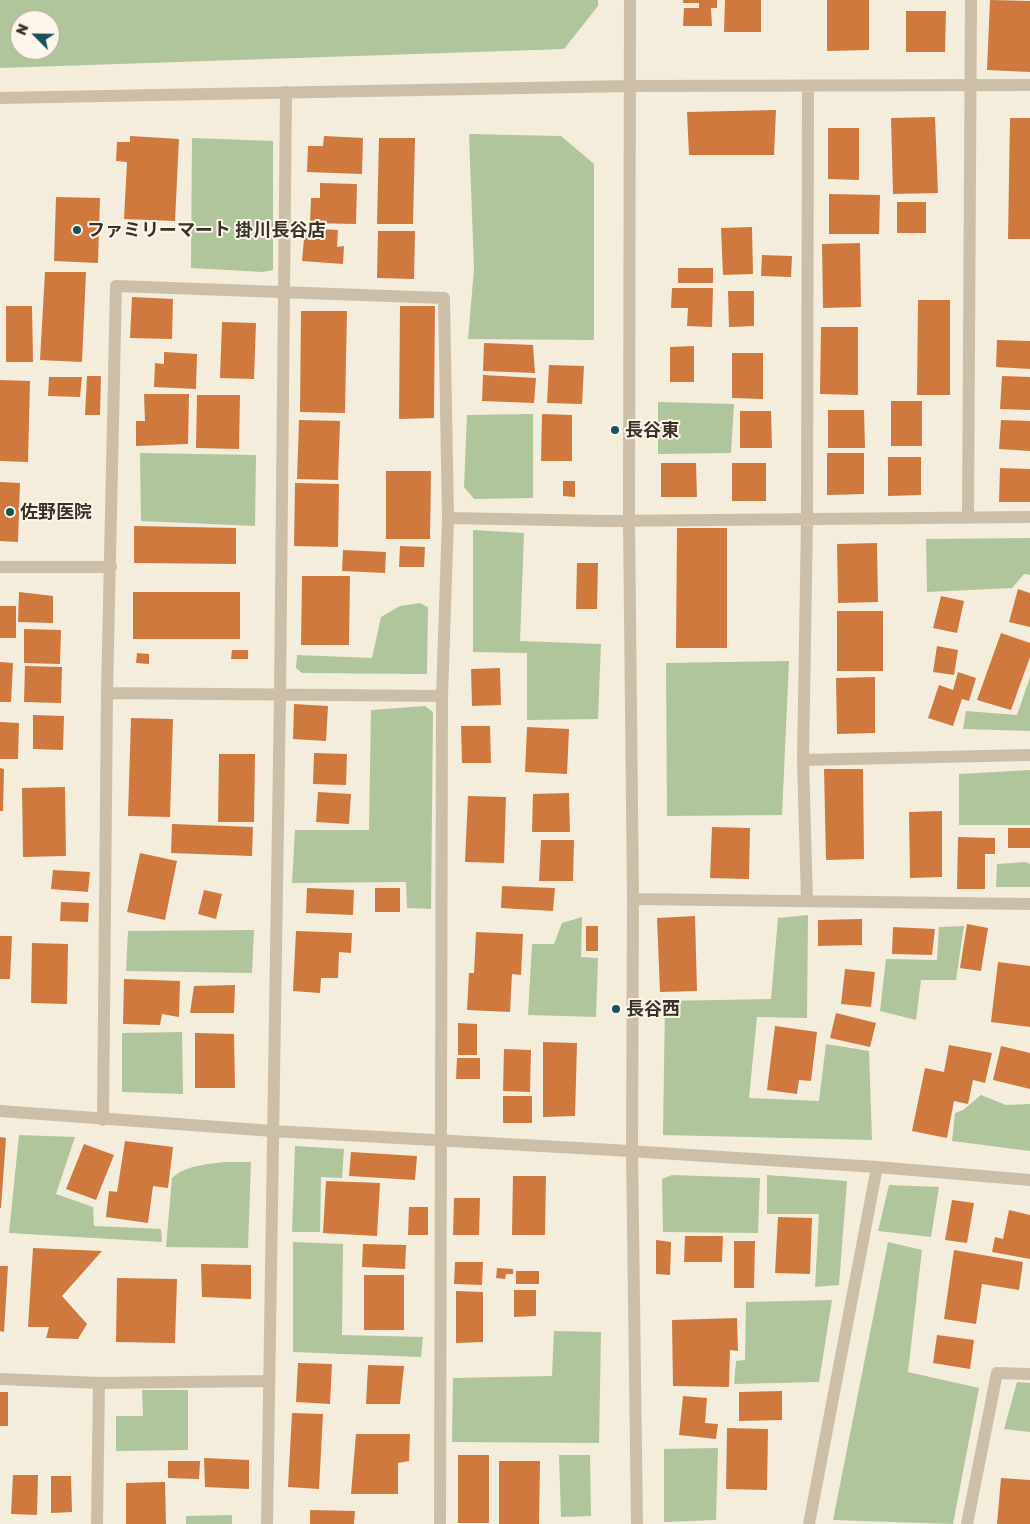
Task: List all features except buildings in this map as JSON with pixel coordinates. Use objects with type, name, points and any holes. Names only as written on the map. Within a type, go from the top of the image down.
[{"type":"street","points":[[630,0],[629,520],[633,899],[632,1151],[637,1524]]},
{"type":"street","points":[[968,518],[971,0]]},
{"type":"street","points":[[0,98],[630,86],[1030,85]]},
{"type":"street","points":[[807,901],[803,760],[807,519],[808,87]]},
{"type":"street","points":[[267,1524],[280,696],[286,92]]},
{"type":"street","points":[[103,1120],[107,693],[116,286],[444,298],[448,518],[442,696],[439,1141],[440,1524]]},
{"type":"street","points":[[448,518],[629,520],[1030,517]]},
{"type":"street","points":[[0,567],[111,567]]},
{"type":"street","points":[[107,693],[442,696]]},
{"type":"street","points":[[803,760],[1030,755]]},
{"type":"street","points":[[633,899],[1030,904]]},
{"type":"street","points":[[0,1111],[273,1131],[877,1167],[1030,1180]]},
{"type":"street","points":[[809,1524],[877,1167]]},
{"type":"street","points":[[967,1524],[997,1373],[1030,1374]]},
{"type":"street","points":[[0,1380],[99,1383],[269,1381]]},
{"type":"street","points":[[97,1524],[99,1383]]},
{"type":"green space","points":[[0,0],[598,0],[598,6],[564,49],[0,68]]},
{"type":"green space","points":[[469,134],[561,136],[594,164],[594,340],[468,339],[474,269]]},
{"type":"green space","points":[[192,138],[273,141],[273,270],[263,272],[191,268]]},
{"type":"green space","points":[[658,402],[734,404],[731,453],[658,454]]},
{"type":"green space","points":[[533,414],[533,498],[474,499],[464,487],[467,415]]},
{"type":"green space","points":[[140,453],[256,455],[255,526],[141,521]]},
{"type":"green space","points":[[473,530],[524,533],[520,641],[601,644],[598,719],[527,720],[527,653],[473,652]]},
{"type":"green space","points":[[1030,538],[1030,575],[1024,574],[1012,588],[927,592],[926,539]]},
{"type":"green space","points":[[420,603],[428,607],[427,674],[302,673],[296,668],[297,655],[372,658],[381,617],[400,606]]},
{"type":"green space","points":[[789,661],[782,815],[667,816],[666,663]]},
{"type":"green space","points":[[1030,677],[1030,731],[963,729],[966,711],[1017,715]]},
{"type":"green space","points":[[425,706],[433,712],[431,909],[407,908],[406,882],[292,883],[295,830],[369,830],[371,710]]},
{"type":"green space","points":[[1030,770],[1030,825],[959,825],[959,774]]},
{"type":"green space","points":[[1026,862],[1030,864],[1030,887],[996,887],[997,864]]},
{"type":"green space","points":[[808,915],[807,1018],[757,1017],[749,1098],[819,1101],[826,1044],[869,1051],[872,1140],[663,1135],[665,1001],[771,999],[778,918]]},
{"type":"green space","points":[[582,917],[581,957],[598,958],[596,1017],[528,1015],[532,944],[554,944],[562,923]]},
{"type":"green space","points":[[964,926],[956,980],[921,980],[916,1020],[880,1011],[886,959],[937,960],[939,927]]},
{"type":"green space","points":[[254,930],[252,973],[126,971],[128,931]]},
{"type":"green space","points":[[182,1032],[183,1094],[122,1092],[122,1033]]},
{"type":"green space","points":[[981,1095],[1006,1105],[1030,1104],[1030,1151],[952,1141],[955,1113],[963,1110]]},
{"type":"green space","points":[[19,1135],[75,1137],[56,1194],[93,1207],[94,1226],[161,1229],[162,1242],[9,1233]]},
{"type":"green space","points":[[295,1146],[344,1149],[342,1178],[321,1177],[320,1232],[292,1232]]},
{"type":"green space","points":[[226,1162],[251,1162],[248,1248],[166,1247],[172,1178],[190,1168]]},
{"type":"green space","points":[[672,1175],[760,1178],[758,1233],[663,1232],[662,1179]]},
{"type":"green space","points":[[767,1175],[847,1181],[839,1285],[815,1287],[819,1214],[767,1214]]},
{"type":"green space","points":[[889,1185],[939,1187],[931,1237],[878,1231]]},
{"type":"green space","points":[[293,1242],[343,1244],[342,1335],[423,1337],[421,1357],[293,1352]]},
{"type":"green space","points":[[888,1242],[922,1250],[908,1372],[979,1388],[953,1524],[833,1520]]},
{"type":"green space","points":[[832,1300],[819,1382],[734,1384],[736,1361],[745,1360],[746,1302]]},
{"type":"green space","points":[[554,1331],[601,1332],[599,1443],[452,1442],[453,1378],[552,1376]]},
{"type":"green space","points":[[1017,1382],[1030,1383],[1030,1432],[1004,1429]]},
{"type":"green space","points":[[142,1390],[188,1390],[188,1450],[116,1451],[116,1416],[143,1416]]},
{"type":"green space","points":[[718,1448],[716,1520],[664,1522],[664,1449]]},
{"type":"green space","points":[[559,1455],[590,1455],[591,1516],[561,1517]]},
{"type":"green space","points":[[232,1515],[232,1524],[186,1524],[186,1516]]},
{"type":"place","name":"ファミリーマート 掛川長谷店","points":[[77,230]]},
{"type":"place","name":"長谷東","points":[[615,430]]},
{"type":"place","name":"佐野医院","points":[[10,512]]},
{"type":"place","name":"長谷西","points":[[616,1009]]}]
